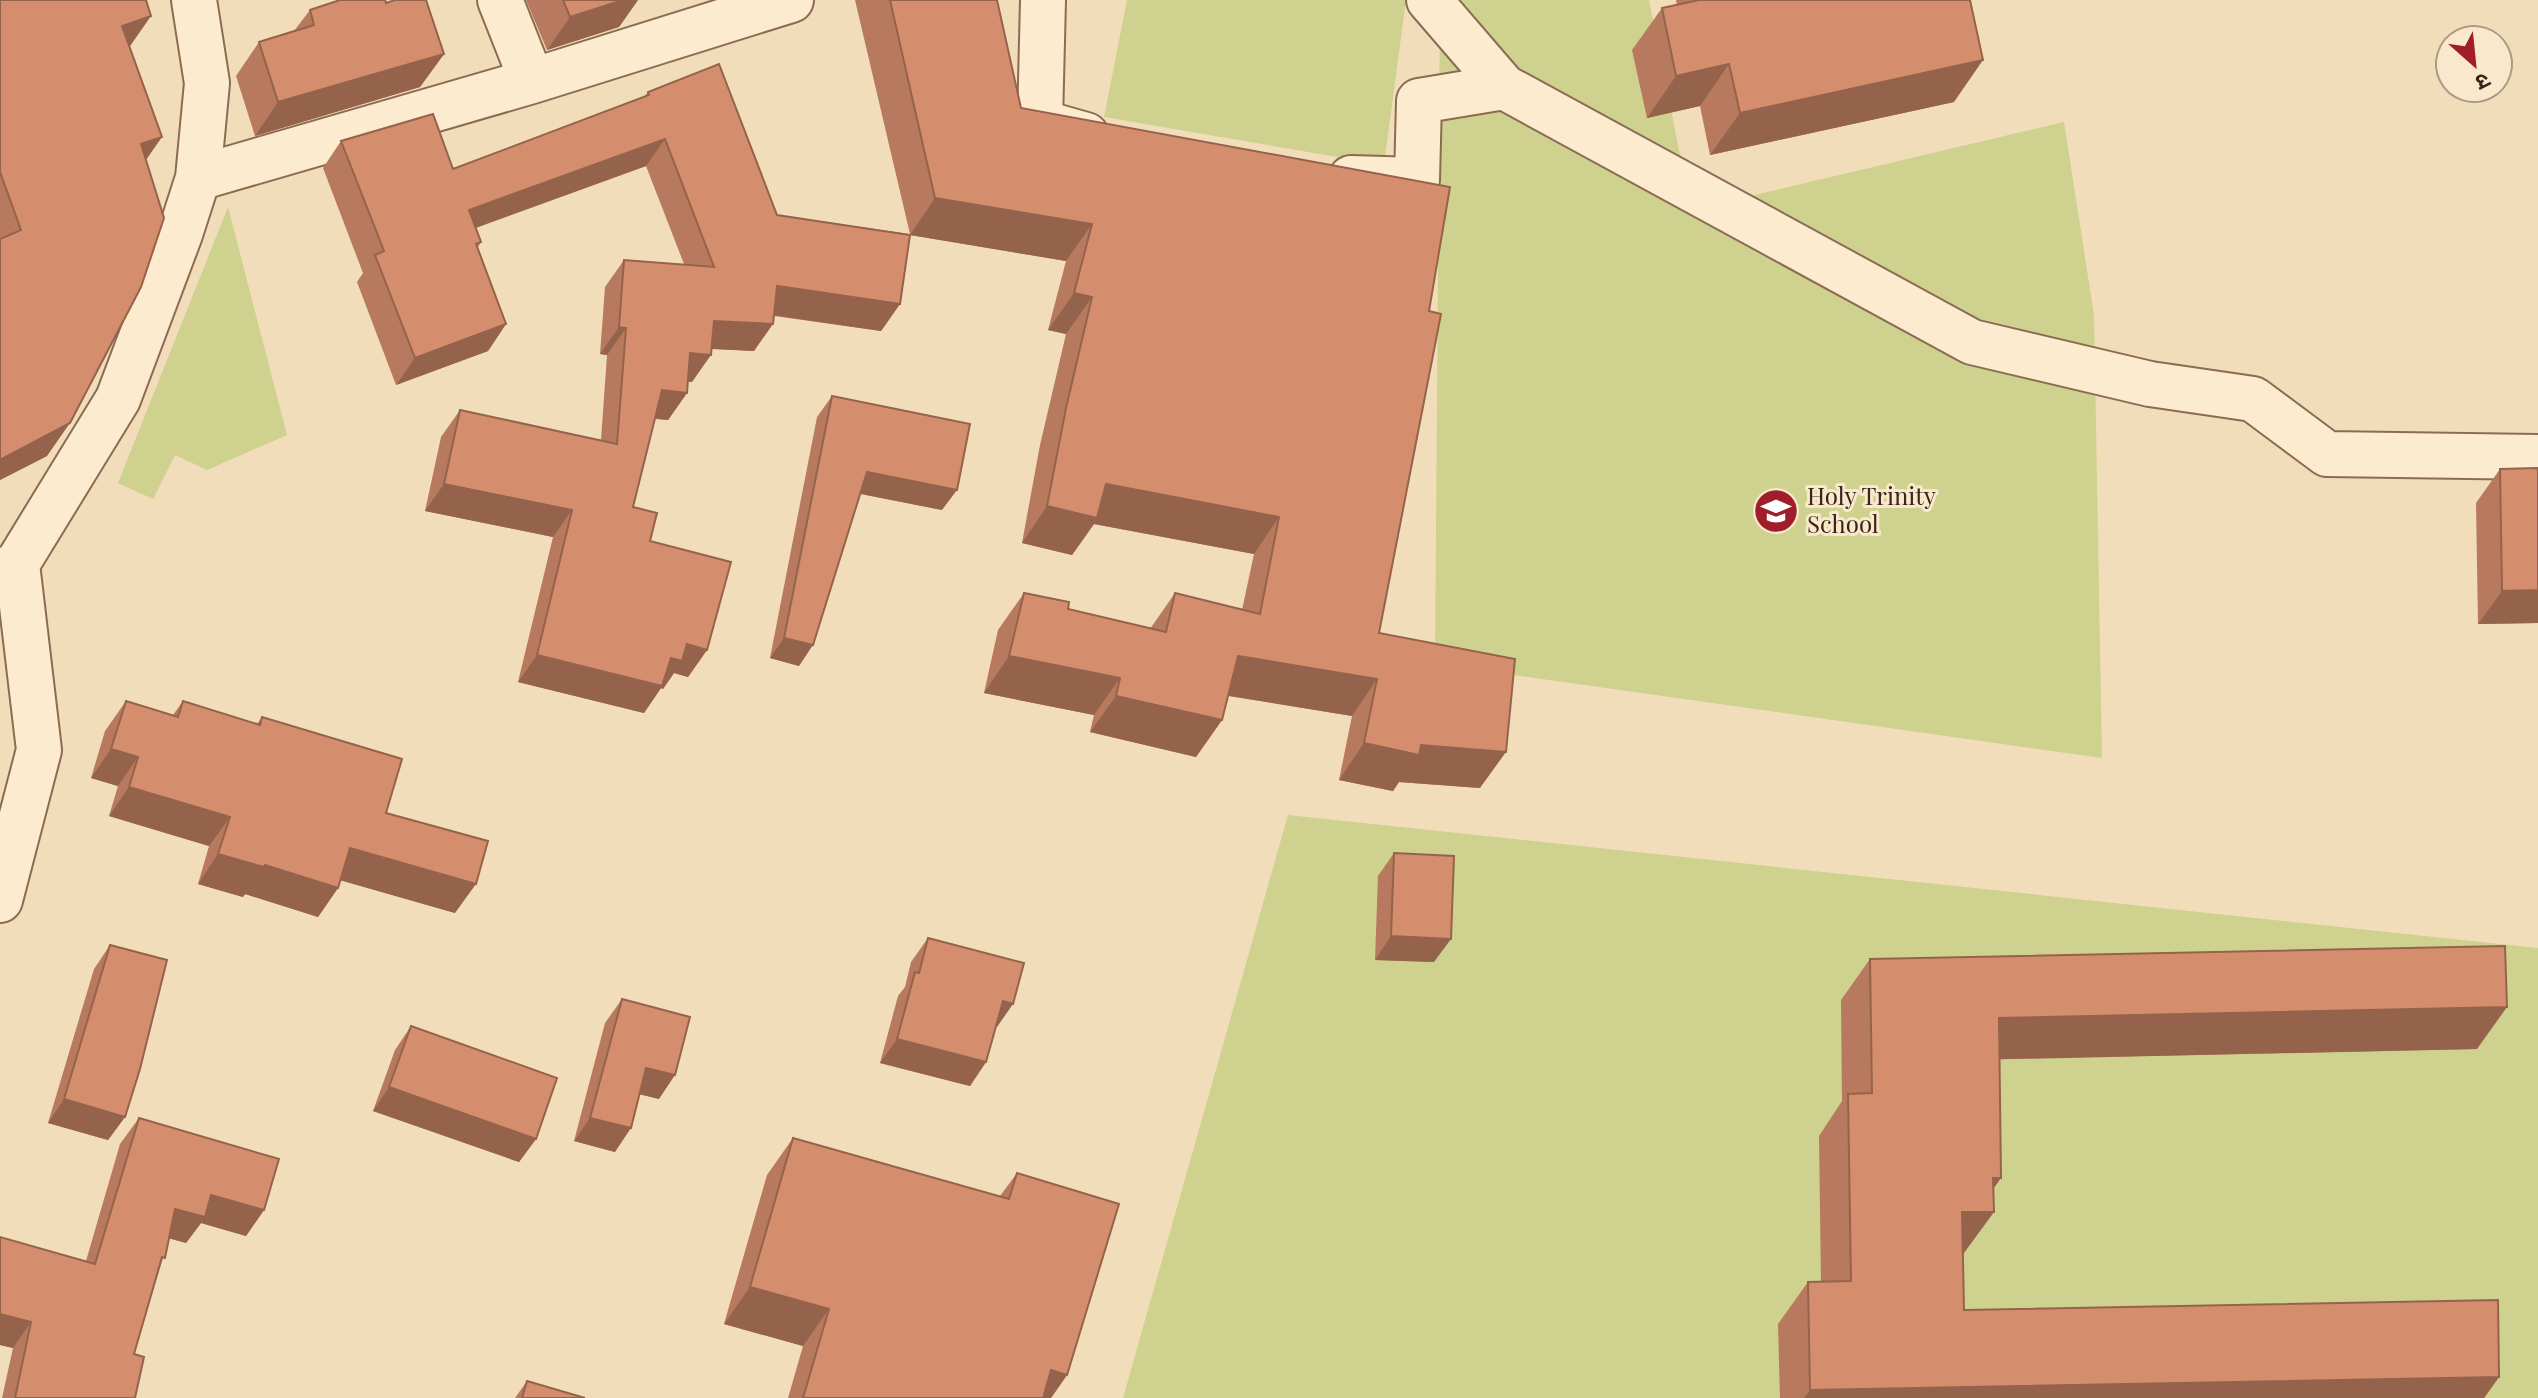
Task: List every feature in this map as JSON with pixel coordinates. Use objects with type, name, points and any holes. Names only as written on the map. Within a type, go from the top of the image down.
[{"type":"street","points":[[0,900],[39,750],[8,569],[118,399],[180,234],[198,178],[207,83],[194,0]]},
{"type":"street","points":[[500,0],[532,81]]},
{"type":"street","points":[[198,178],[532,81],[791,0]]},
{"type":"street","points":[[1043,0],[1040,122],[1119,143]]},
{"type":"street","points":[[1429,0],[1504,87],[1972,342],[2150,384],[2253,399],[2327,454],[2538,457]]},
{"type":"street","points":[[1311,176],[1417,180],[1419,101],[1504,87]]},
{"type":"green space","points":[[1127,0],[1406,0],[1384,165],[1104,117]]},
{"type":"green space","points":[[1649,0],[1691,210],[2064,122],[2094,315],[2102,758],[1435,664],[1440,2]]},
{"type":"green space","points":[[228,207],[287,435],[207,470],[175,455],[153,499],[118,483]]},
{"type":"green space","points":[[1288,815],[2538,948],[2538,1398],[1123,1398]]},
{"type":"building","points":[[0,0],[146,0],[151,16],[122,26],[162,137],[141,144],[164,218],[141,287],[70,423],[0,460],[0,239],[21,230],[0,172]]},
{"type":"building","points":[[340,0],[385,0],[386,3],[426,0],[444,54],[278,102],[259,42],[314,25],[310,10]]},
{"type":"building","points":[[563,0],[623,0],[570,17]]},
{"type":"building","points":[[890,0],[997,0],[1021,108],[1450,187],[1429,311],[1441,314],[1379,633],[1515,659],[1506,752],[1421,745],[1419,755],[1364,743],[1377,679],[1238,656],[1222,720],[1116,696],[1120,678],[1009,656],[1024,593],[1069,602],[1068,609],[1166,632],[1175,593],[1260,614],[1279,517],[1106,484],[1097,518],[1047,506],[1092,297],[1074,293],[1092,224],[935,198]]},
{"type":"building","points":[[1699,0],[1970,0],[1983,60],[1740,113],[1729,64],[1676,76],[1662,8]]},
{"type":"building","points":[[719,64],[777,215],[910,235],[900,304],[777,286],[773,324],[714,321],[711,355],[690,353],[687,393],[662,390],[633,507],[657,513],[650,541],[731,562],[707,650],[687,644],[682,661],[671,658],[662,686],[537,655],[572,510],[444,484],[460,410],[617,444],[626,328],[619,327],[624,260],[714,267],[665,139],[469,210],[481,242],[476,244],[506,324],[415,358],[375,255],[384,251],[341,141],[433,114],[453,169],[649,95],[648,92]]},
{"type":"building","points":[[832,396],[970,424],[957,490],[867,472],[813,645],[784,638]]},
{"type":"building","points":[[2538,468],[2538,590],[2502,591],[2500,469]]},
{"type":"building","points":[[126,701],[178,717],[183,701],[260,725],[262,717],[402,759],[386,813],[488,841],[476,884],[350,848],[338,888],[218,854],[230,817],[129,787],[138,757],[111,749]]},
{"type":"building","points":[[1394,853],[1454,856],[1451,939],[1391,936]]},
{"type":"building","points":[[928,938],[1024,963],[1013,1004],[1003,1001],[986,1062],[897,1039],[915,972],[919,973]]},
{"type":"building","points":[[110,945],[167,960],[125,1117],[64,1099]]},
{"type":"building","points":[[2505,946],[2507,1007],[1999,1018],[2001,1178],[1993,1178],[1994,1212],[1962,1212],[1964,1310],[2498,1300],[2499,1377],[1810,1390],[1808,1282],[1851,1281],[1848,1094],[1872,1093],[1870,959]]},
{"type":"building","points":[[622,999],[690,1017],[675,1075],[646,1068],[631,1128],[590,1118]]},
{"type":"building","points":[[411,1026],[557,1078],[536,1139],[389,1087]]},
{"type":"building","points":[[139,1118],[279,1159],[264,1210],[211,1195],[205,1217],[175,1209],[165,1258],[162,1257],[134,1354],[144,1357],[135,1398],[15,1398],[31,1322],[0,1314],[0,1237],[95,1264]]},
{"type":"building","points":[[793,1138],[1009,1199],[1017,1173],[1119,1204],[1067,1375],[1051,1370],[1043,1398],[803,1398],[829,1309],[750,1287]]},
{"type":"building","points":[[527,1381],[585,1398],[522,1398]]},
{"type":"place","name":"Holy Trinity School","points":[[1776,511]]}]
